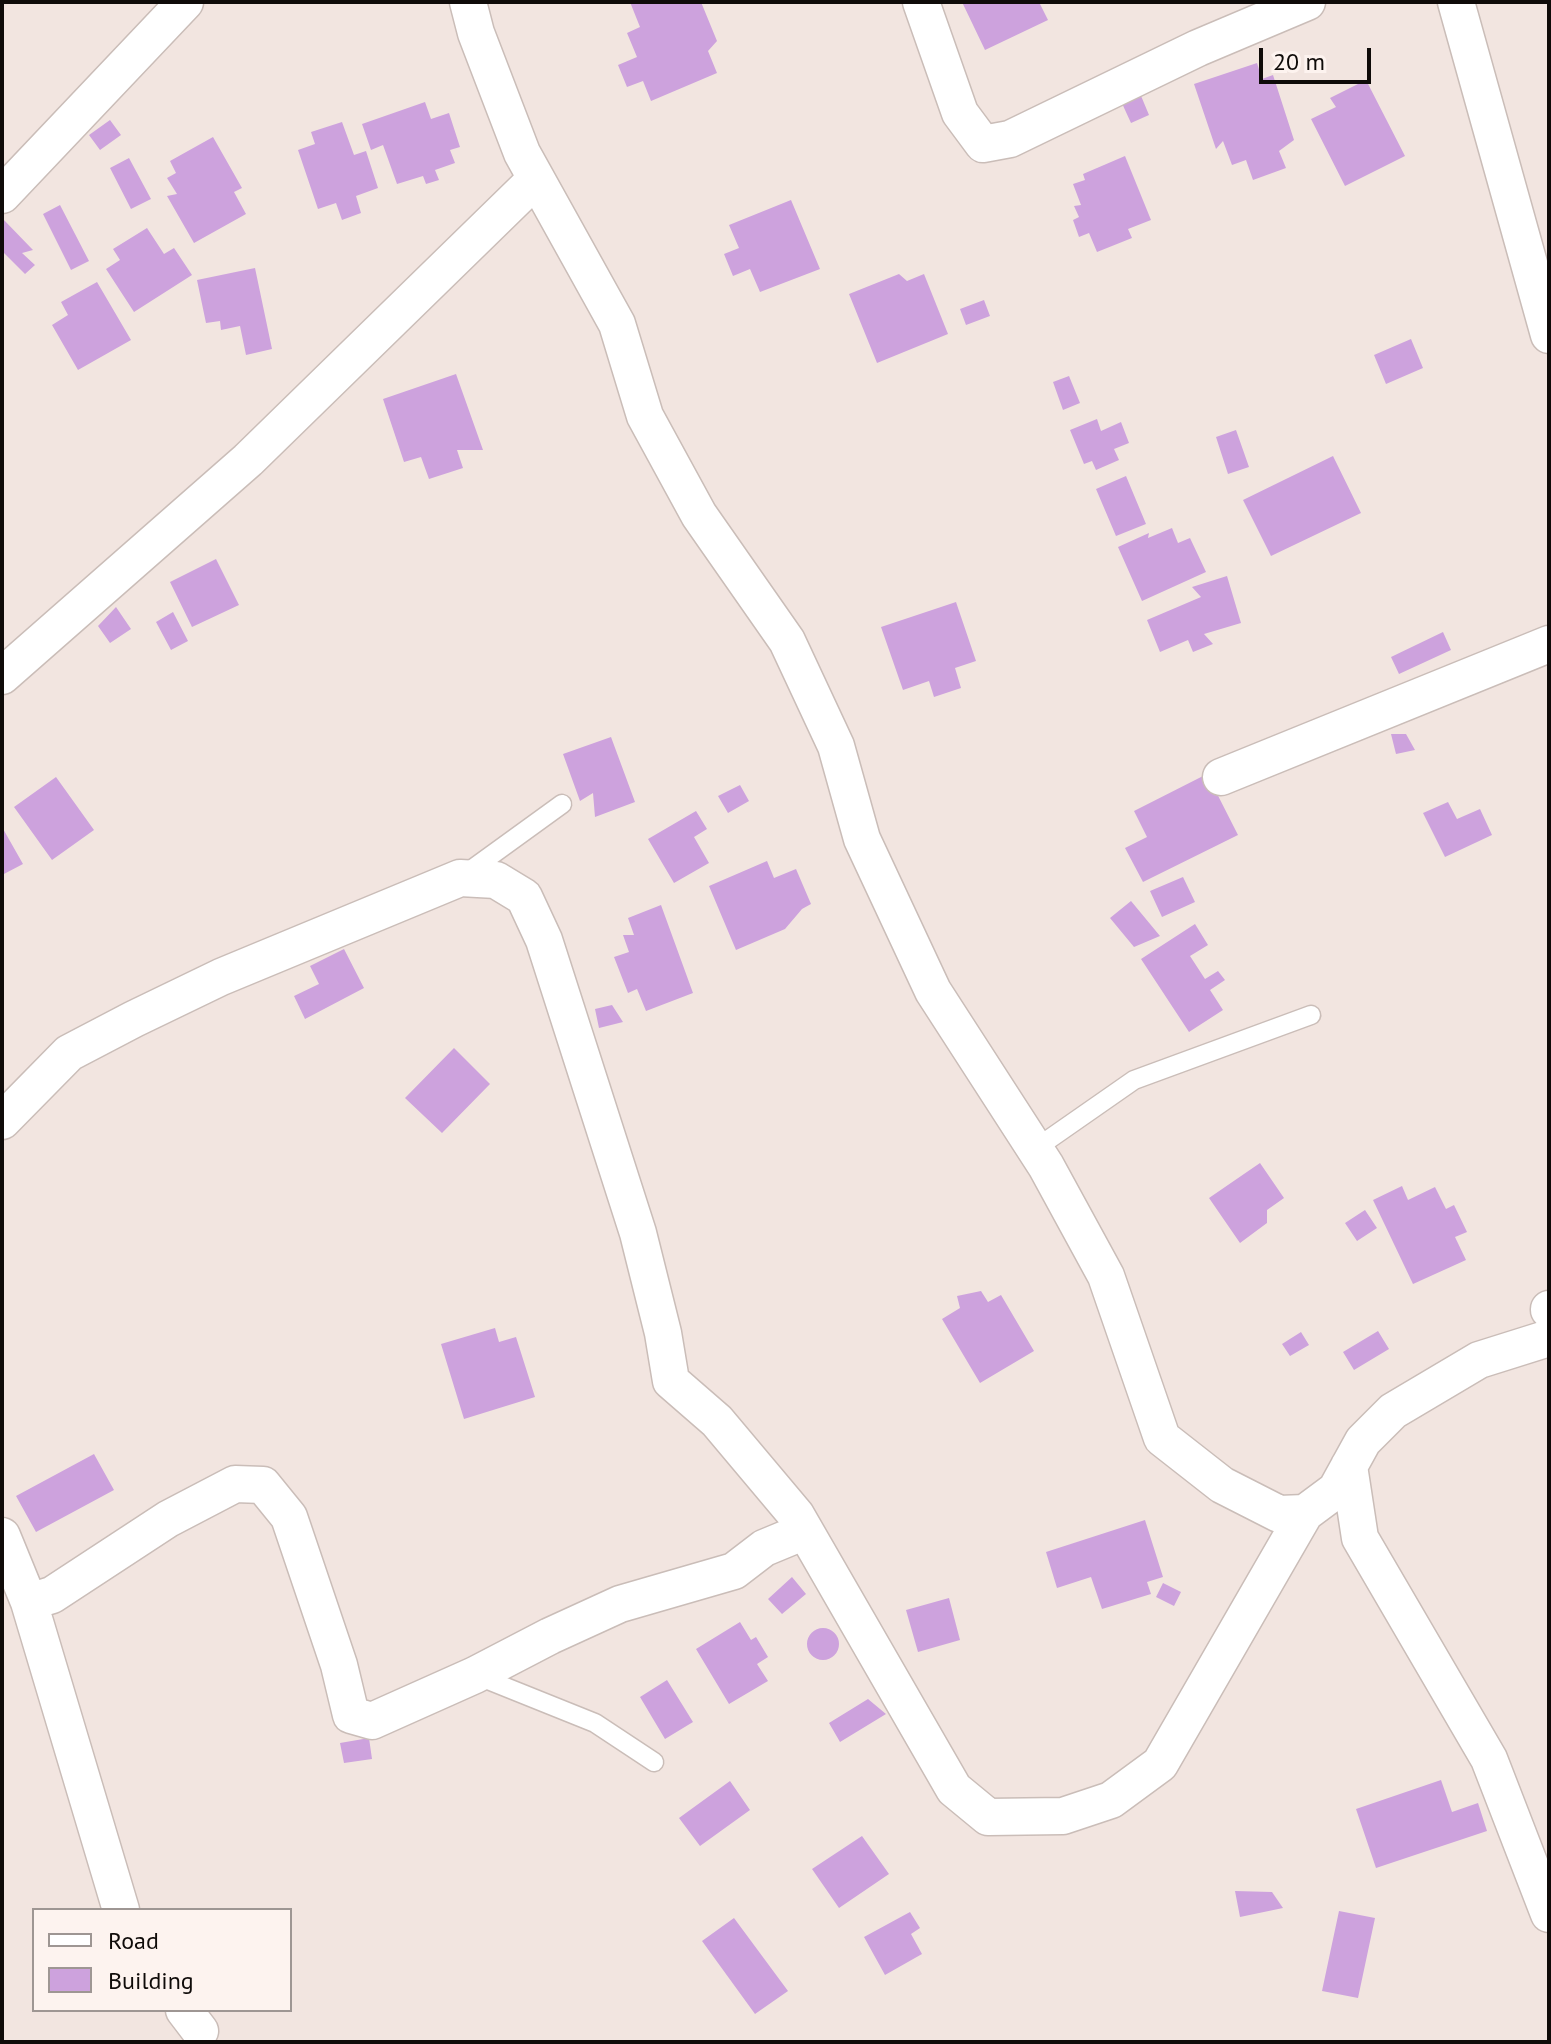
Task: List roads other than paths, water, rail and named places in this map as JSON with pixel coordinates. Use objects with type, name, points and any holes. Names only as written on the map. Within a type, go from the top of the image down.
[{"type":"street","points":[[468,2],[476,33],[517,139],[617,324],[645,416],[699,515],[787,641],[836,746],[862,839],[933,991],[1035,1149],[1106,1276],[1162,1438],[1222,1485],[1279,1514],[1305,1513]]},
{"type":"street","points":[[921,2],[960,113],[983,144],[1010,139],[1198,48],[1307,2]]},
{"type":"street","points":[[1456,2],[1549,335]]},
{"type":"street","points":[[2,195],[169,7]]},
{"type":"street","points":[[2,676],[248,460],[536,179]]},
{"type":"street","points":[[1221,777],[1549,644]]},
{"type":"street","points":[[2,1121],[69,1053],[221,977],[460,878],[496,880],[524,897],[544,940],[638,1233],[663,1333],[671,1381],[717,1421],[796,1515],[954,1789],[988,1817],[1063,1816],[1111,1800],[1160,1764],[1305,1513],[1336,1490],[1363,1441],[1393,1411],[1479,1360],[1549,1338]]},
{"type":"street","points":[[1349,1466],[1360,1538],[1489,1759],[1549,1914]]},
{"type":"street","points":[[29,1602],[52,1595],[168,1519],[235,1484],[263,1485],[289,1517],[339,1665],[351,1715],[372,1721],[620,1604],[734,1571],[764,1548],[805,1531]]},
{"type":"street","points":[[2,1536],[29,1602],[120,1908]]},
{"type":"lane","points":[[460,878],[562,804]]},
{"type":"lane","points":[[1035,1149],[1134,1080],[1311,1015]]},
{"type":"lane","points":[[475,1675],[595,1723],[654,1762]]}]
